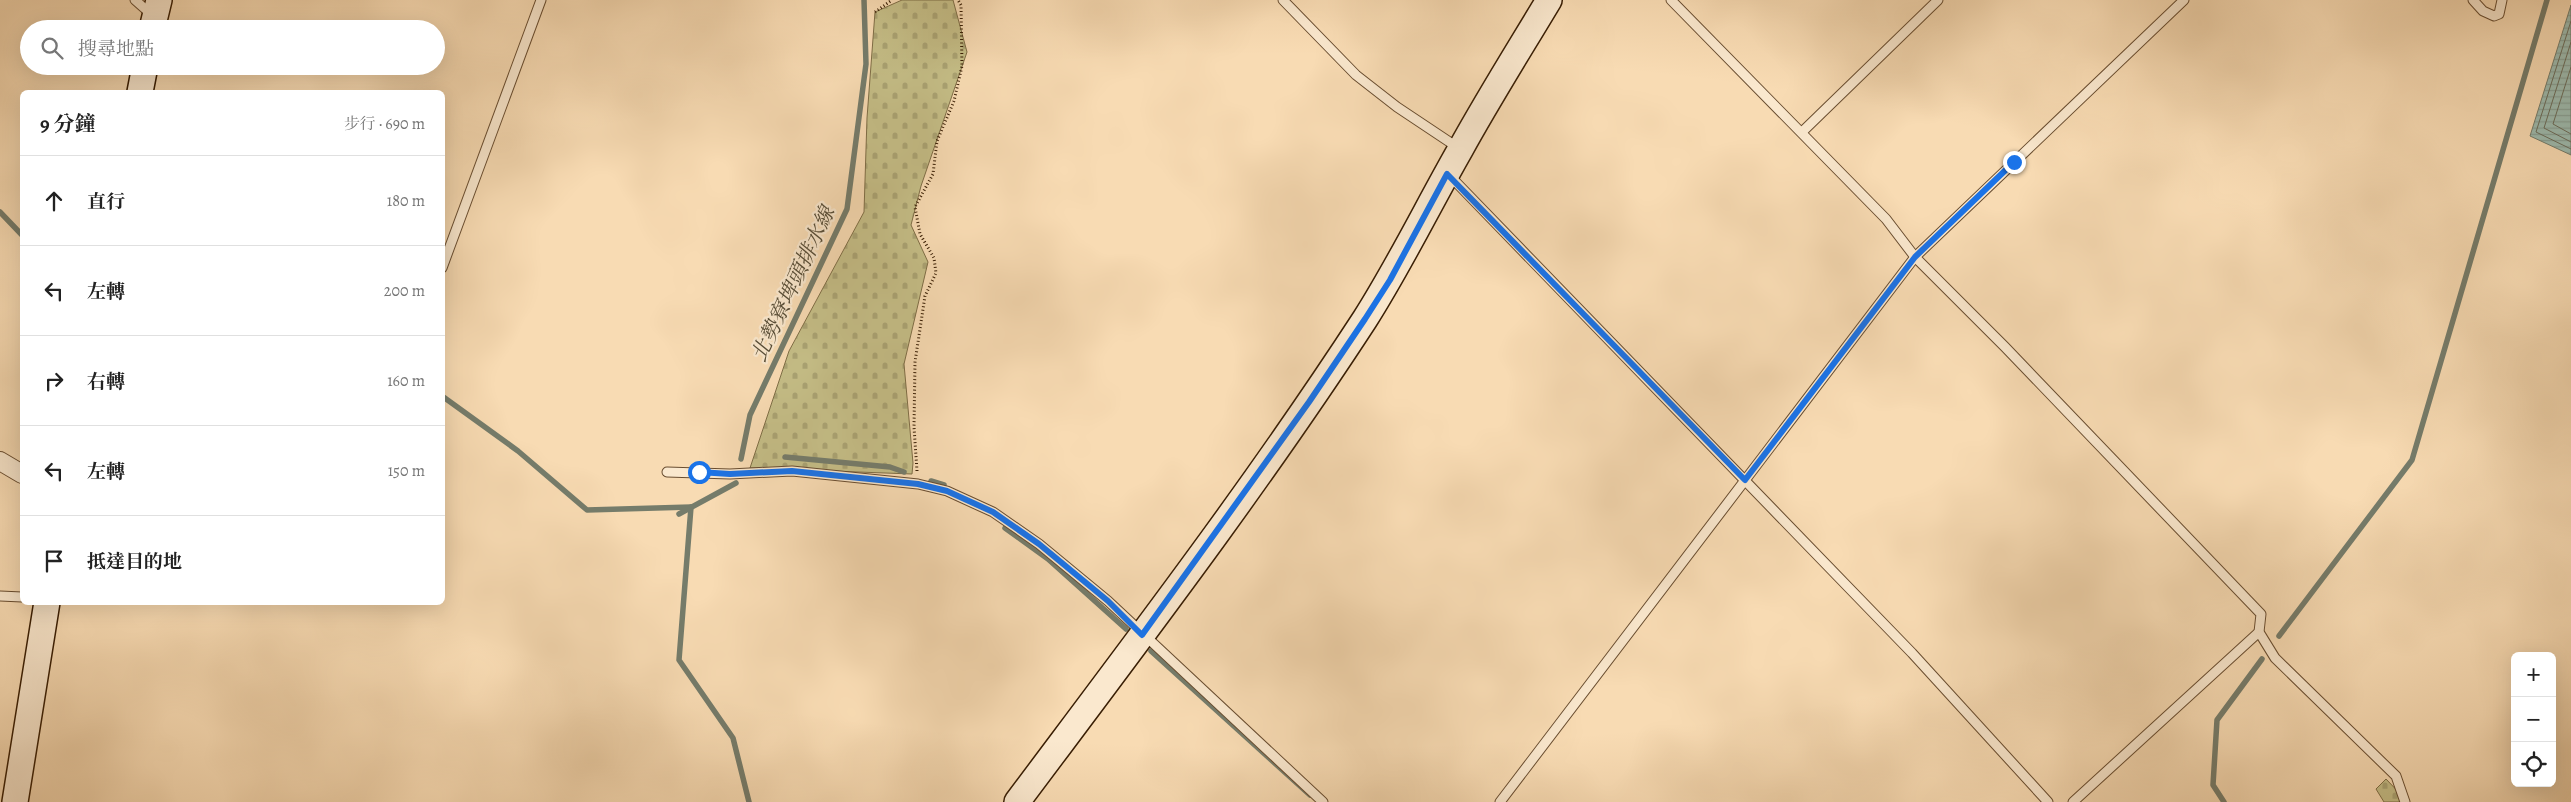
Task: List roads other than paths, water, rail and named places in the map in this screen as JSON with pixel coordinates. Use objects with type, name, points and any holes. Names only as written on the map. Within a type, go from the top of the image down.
[{"type":"street","points":[[1017,802],[1142,635],[1309,402],[1365,319],[1390,280],[1460,149],[1549,0]]},
{"type":"street","points":[[140,90],[143,75]]},
{"type":"street","points":[[0,461],[20,473]]},
{"type":"street","points":[[15,802],[47,605]]},
{"type":"lane","points":[[136,0],[155,15]]},
{"type":"lane","points":[[445,260],[541,0]]},
{"type":"lane","points":[[1283,0],[1356,75],[1397,107],[1460,149]]},
{"type":"lane","points":[[1671,0],[1886,219],[1915,257],[2005,347],[2261,614],[2259,632],[2276,658],[2396,776],[2405,802]]},
{"type":"lane","points":[[1802,132],[1938,0]]},
{"type":"lane","points":[[1500,802],[1915,257],[2184,0]]},
{"type":"lane","points":[[2473,0],[2483,11],[2494,16],[2498,14],[2502,0]]},
{"type":"lane","points":[[1447,174],[1912,654],[2048,802]]},
{"type":"lane","points":[[667,472],[730,474],[792,471],[918,484],[947,491],[993,512],[1039,544],[1108,601],[1142,635],[1323,802]]},
{"type":"lane","points":[[0,596],[20,596]]},
{"type":"lane","points":[[2073,802],[2259,632]]},
{"type":"water","points":[[2571,5],[2571,155],[2530,136]]},
{"type":"waterway","name":"北勢寮埤頭排水線","points":[[741,459],[750,415],[847,209],[866,64],[864,0]]},
{"type":"waterway","points":[[2279,636],[2412,460],[2547,0]]},
{"type":"waterway","points":[[0,212],[20,233]]},
{"type":"waterway","name":"北勢寮埤頭排水線","points":[[445,398],[518,451],[587,510],[691,507]]},
{"type":"waterway","points":[[785,457],[890,467],[904,472]]},
{"type":"waterway","points":[[931,481],[944,485]]},
{"type":"waterway","name":"北勢寮埤頭排水線","points":[[679,514],[736,483]]},
{"type":"waterway","points":[[691,507],[679,660],[733,738],[749,802]]},
{"type":"waterway","points":[[1005,528],[1048,559],[1126,629]]},
{"type":"waterway","points":[[1151,651],[1310,795]]},
{"type":"waterway","points":[[2224,802],[2213,785],[2217,720],[2262,659]]}]
